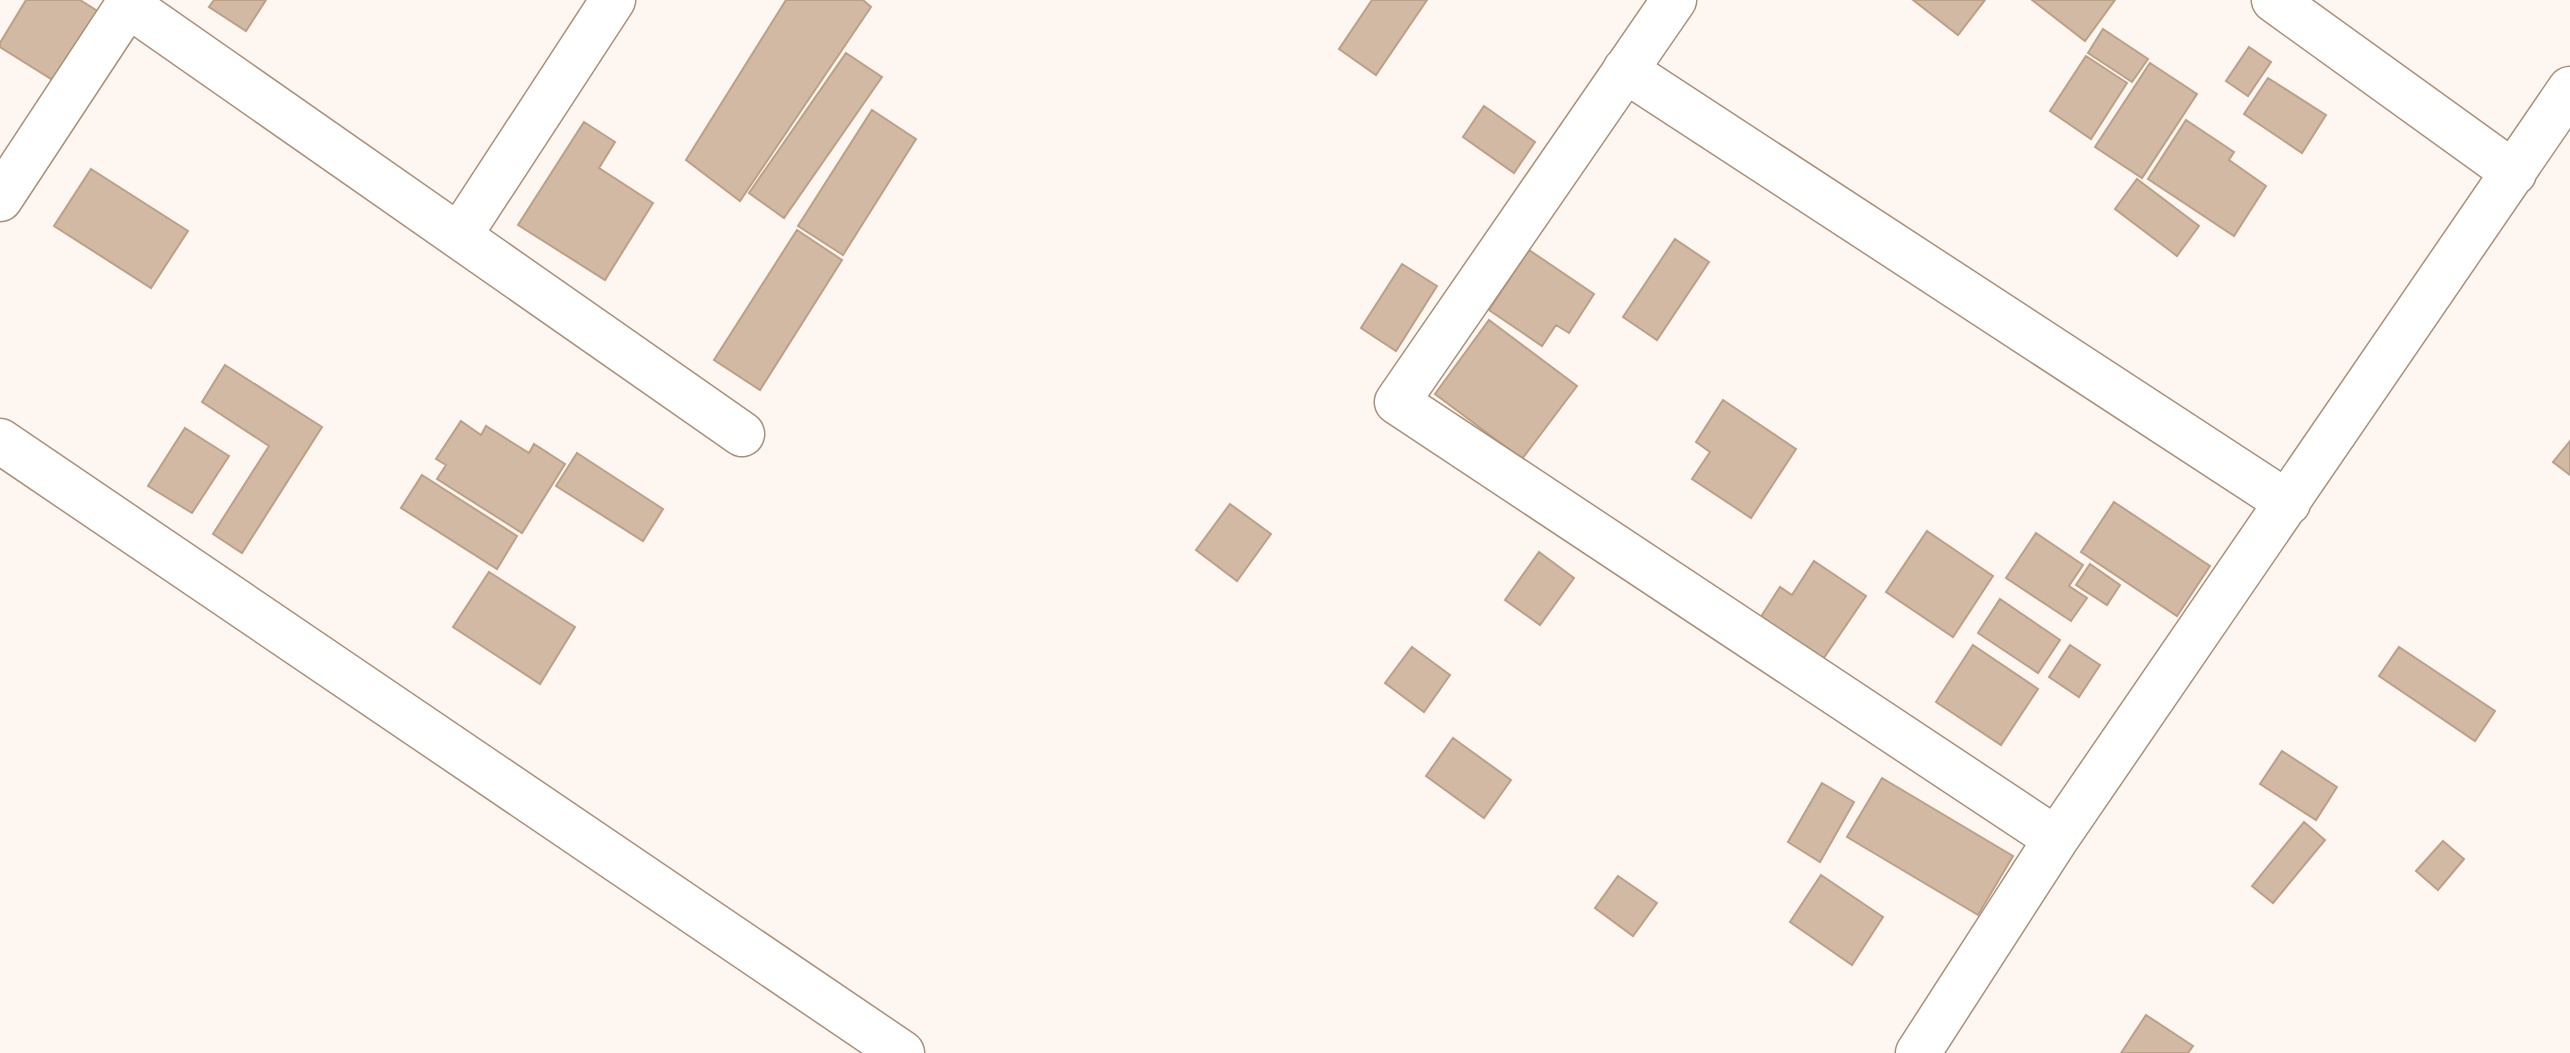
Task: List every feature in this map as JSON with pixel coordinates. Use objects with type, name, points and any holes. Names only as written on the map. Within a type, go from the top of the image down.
[{"type":"street","points":[[459,236],[613,0]]},
{"type":"street","points":[[1674,0],[1397,402],[2056,839]]},
{"type":"street","points":[[2274,0],[2514,173]]},
{"type":"street","points":[[0,199],[129,2],[742,434]]},
{"type":"street","points":[[1625,70],[2288,503]]},
{"type":"street","points":[[1918,1053],[2056,839],[2570,89]]},
{"type":"street","points":[[0,441],[902,1053]]},
{"type":"building","points":[[26,0],[80,0],[107,17],[64,87],[0,47]]},
{"type":"building","points":[[214,0],[266,0],[246,31],[209,7]]},
{"type":"building","points":[[786,0],[863,0],[871,7],[740,201],[686,160]]},
{"type":"building","points":[[1372,0],[1427,0],[1376,75],[1339,49]]},
{"type":"building","points":[[1913,0],[1985,0],[1958,35]]},
{"type":"building","points":[[2032,0],[2115,0],[2085,41]]},
{"type":"building","points":[[2103,29],[2148,59],[2132,82],[2088,53]]},
{"type":"building","points":[[2249,47],[2271,62],[2248,96],[2226,81]]},
{"type":"building","points":[[846,53],[882,77],[784,218],[749,193]]},
{"type":"building","points":[[2086,56],[2127,83],[2091,139],[2050,111]]},
{"type":"building","points":[[2150,63],[2197,94],[2142,178],[2095,147]]},
{"type":"building","points":[[2268,78],[2326,115],[2302,153],[2244,114]]},
{"type":"building","points":[[1484,106],[1535,142],[1514,173],[1463,137]]},
{"type":"building","points":[[872,110],[916,139],[843,255],[798,226]]},
{"type":"building","points":[[2186,120],[2234,152],[2229,160],[2266,186],[2234,236],[2148,179]]},
{"type":"building","points":[[584,122],[615,142],[599,168],[653,203],[605,280],[518,225]]},
{"type":"building","points":[[91,169],[188,231],[151,288],[54,226]]},
{"type":"building","points":[[2137,179],[2199,226],[2177,256],[2115,209]]},
{"type":"building","points":[[797,230],[842,260],[760,390],[714,360]]},
{"type":"building","points":[[1675,239],[1709,262],[1657,340],[1623,317]]},
{"type":"building","points":[[1529,250],[1594,294],[1569,333],[1556,325],[1542,346],[1489,310]]},
{"type":"building","points":[[1402,264],[1437,286],[1396,351],[1361,328]]},
{"type":"building","points":[[1489,320],[1577,386],[1522,459],[1435,394]]},
{"type":"building","points":[[225,365],[322,427],[242,553],[213,534],[269,446],[202,402]]},
{"type":"building","points":[[1723,400],[1796,449],[1751,518],[1692,479],[1710,452],[1696,442]]},
{"type":"building","points":[[461,421],[481,435],[486,426],[529,453],[534,444],[565,464],[522,533],[437,479],[446,465],[436,459]]},
{"type":"building","points":[[185,428],[229,456],[192,513],[148,486]]},
{"type":"building","points":[[2570,441],[2570,475],[2553,462]]},
{"type":"building","points":[[577,453],[663,509],[643,541],[556,486]]},
{"type":"building","points":[[422,475],[517,536],[497,569],[401,508]]},
{"type":"building","points":[[2114,502],[2210,566],[2177,616],[2081,552]]},
{"type":"building","points":[[1230,504],[1271,534],[1237,581],[1196,550]]},
{"type":"building","points":[[1927,531],[1993,576],[1953,637],[1886,592]]},
{"type":"building","points":[[2036,533],[2083,565],[2069,586],[2087,598],[2071,621],[2006,578]]},
{"type":"building","points":[[1539,552],[1574,578],[1540,625],[1505,600]]},
{"type":"building","points":[[1814,561],[1866,596],[1817,668],[1755,626],[1780,587],[1792,595]]},
{"type":"building","points":[[2090,564],[2120,585],[2107,605],[2076,585]]},
{"type":"building","points":[[489,572],[575,627],[540,684],[453,627]]},
{"type":"building","points":[[2000,599],[2060,640],[2038,673],[1978,633]]},
{"type":"building","points":[[1973,645],[2038,689],[2001,745],[1936,702]]},
{"type":"building","points":[[2070,645],[2100,665],[2079,697],[2049,677]]},
{"type":"building","points":[[1412,647],[1450,675],[1424,712],[1385,683]]},
{"type":"building","points":[[2399,647],[2495,711],[2475,741],[2379,676]]},
{"type":"building","points":[[1453,738],[1511,780],[1484,818],[1426,776]]},
{"type":"building","points":[[2282,751],[2337,787],[2316,820],[2260,784]]},
{"type":"building","points":[[1882,778],[2013,856],[1978,915],[1847,837]]},
{"type":"building","points":[[1822,783],[1854,802],[1820,862],[1788,842]]},
{"type":"building","points":[[2304,822],[2325,840],[2273,903],[2252,886]]},
{"type":"building","points":[[2443,841],[2464,859],[2438,890],[2416,871]]},
{"type":"building","points":[[1821,875],[1883,917],[1852,965],[1790,922]]},
{"type":"building","points":[[1618,876],[1657,903],[1633,936],[1595,908]]},
{"type":"building","points":[[2146,1015],[2193,1046],[2188,1053],[2121,1053]]}]
